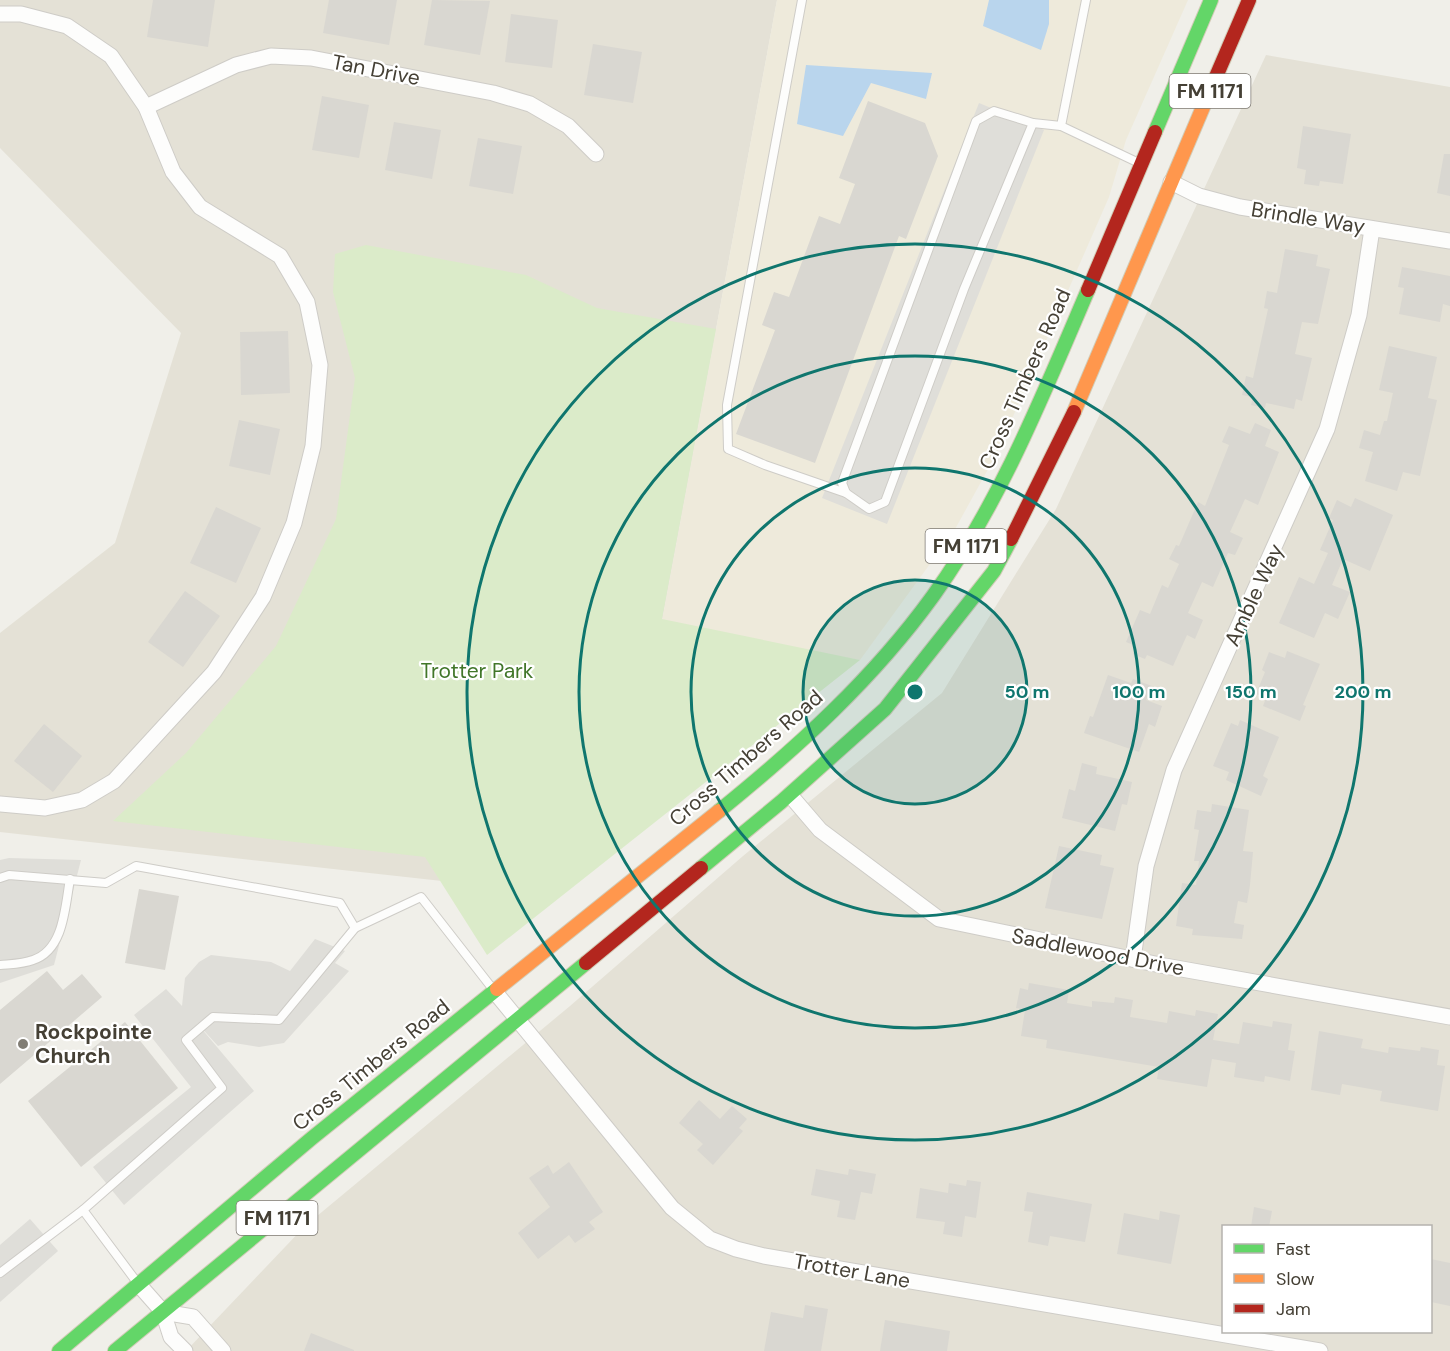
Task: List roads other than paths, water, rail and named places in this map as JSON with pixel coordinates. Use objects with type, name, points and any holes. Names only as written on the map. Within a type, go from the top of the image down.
[{"type":"main road","name":"Cross Timbers Road","points":[[115,1351],[790,795],[885,709],[994,571],[1049,469],[1156,173],[1211,0]]},
{"type":"main road","name":"Cross Timbers Road","points":[[59,1351],[140,1286],[312,1138],[770,770],[816,729],[885,657],[920,612],[978,526],[1156,173],[1249,0]]},
{"type":"street","points":[[0,14],[22,7],[67,26],[111,56],[146,107],[173,172],[200,207],[280,256],[308,302],[320,365],[313,446],[294,523],[263,597],[214,672],[114,781],[82,800],[45,808],[0,804]]},
{"type":"street","name":"Tan Drive","points":[[146,107],[236,65],[272,56],[311,58],[494,93],[530,104],[568,126],[596,154]]},
{"type":"street","name":"Brindle Way","points":[[1156,173],[1199,196],[1240,207],[1450,241]]},
{"type":"street","name":"Amble Way","points":[[1133,959],[1146,866],[1174,770],[1327,429],[1359,315],[1372,229]]},
{"type":"street","name":"Saddlewood Drive","points":[[790,795],[820,830],[939,919],[1133,959],[1450,1017]]},
{"type":"street","name":"Trotter Lane","points":[[495,992],[672,1208],[710,1239],[736,1249],[765,1256],[1320,1351]]},
{"type":"street","points":[[140,1286],[163,1312],[171,1337],[185,1351]]},
{"type":"street","points":[[163,1312],[193,1317],[222,1351]]},
{"type":"lane","points":[[802,0],[727,405],[728,449],[765,465],[846,492],[869,509],[885,502],[964,289],[1033,123]]},
{"type":"lane","points":[[1061,126],[1086,0]]},
{"type":"lane","points":[[846,492],[842,483],[976,120],[994,111],[1033,123],[1061,126],[1156,173]]},
{"type":"lane","points":[[0,878],[9,875],[106,883],[136,866],[340,903],[355,928]]},
{"type":"lane","points":[[0,965],[32,961],[46,954],[57,940],[70,879]]},
{"type":"lane","points":[[0,1273],[83,1210],[222,1088],[186,1040],[213,1017],[279,1020],[355,928],[421,897],[495,992]]},
{"type":"lane","points":[[83,1210],[140,1286]]},
{"type":"water","points":[[989,0],[1049,0],[1049,24],[1041,50],[983,26]]},
{"type":"water","points":[[806,65],[932,73],[926,99],[871,83],[843,136],[797,124]]},
{"type":"place","name":"Rockpointe Church","points":[[23,1044]]},
{"type":"park label","name":"Trotter Park","points":[[477,671]]}]
